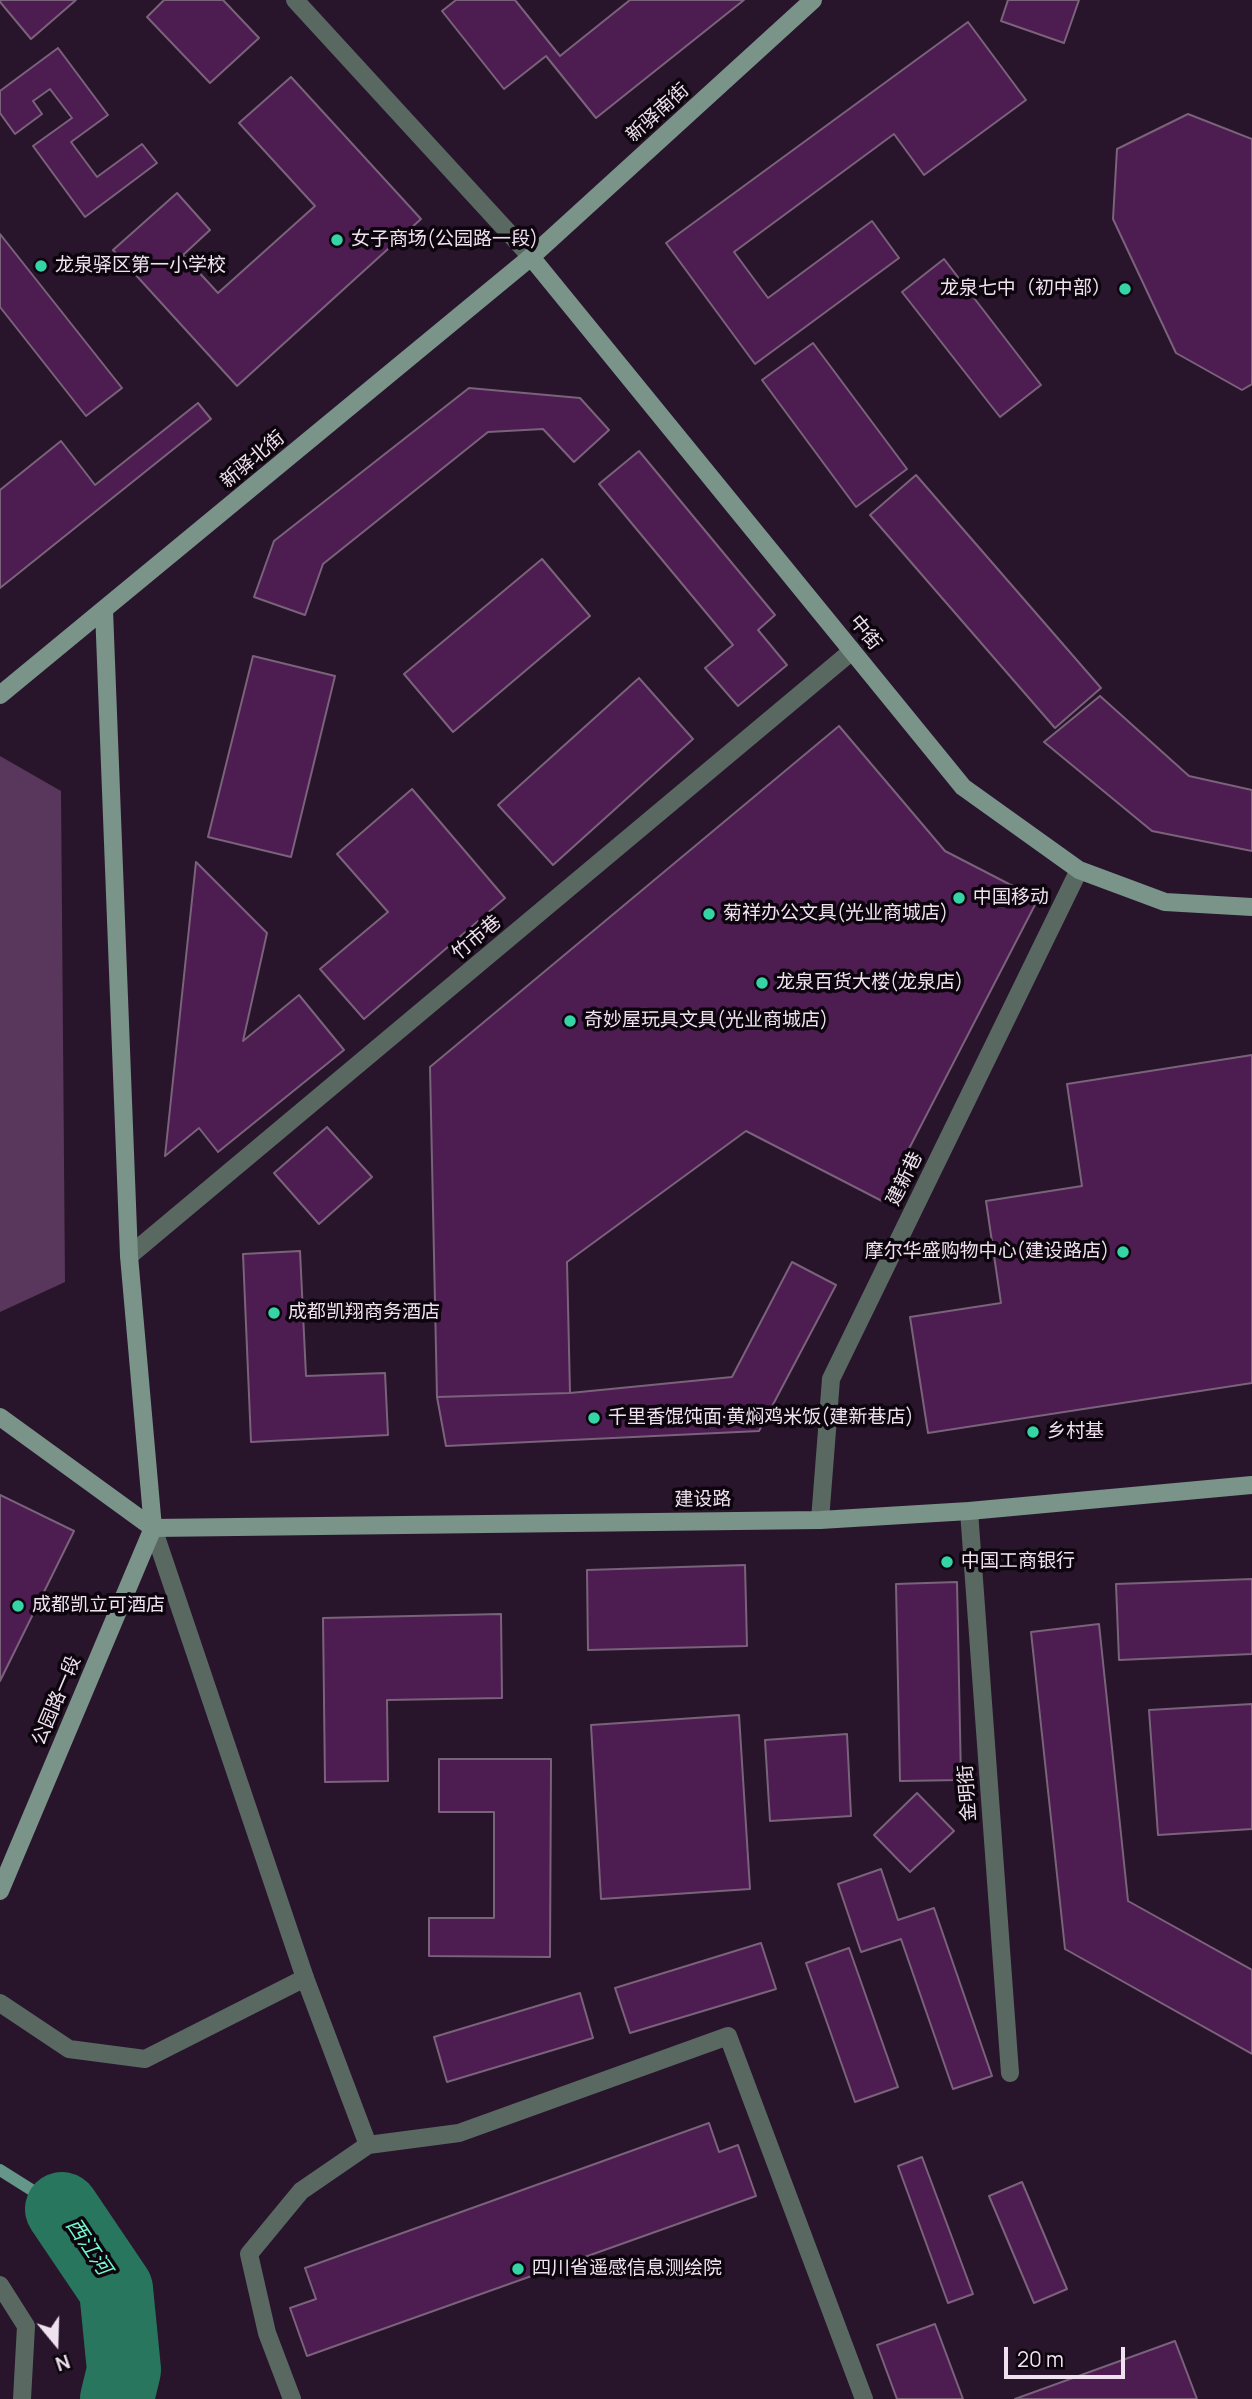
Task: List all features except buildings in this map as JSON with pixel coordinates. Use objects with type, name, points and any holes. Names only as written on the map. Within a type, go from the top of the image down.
[{"type":"street","points":[[295,0],[531,257]]},
{"type":"street","name":"新驿南街","points":[[531,257],[813,0]]},
{"type":"street","name":"新驿北街","points":[[0,695],[531,257]]},
{"type":"street","name":"中街","points":[[531,257],[963,787],[1079,870],[1165,902],[1252,907]]},
{"type":"street","points":[[104,610],[129,1256],[153,1528],[305,1978],[368,2145]]},
{"type":"street","name":"竹市巷","points":[[129,1256],[852,651]]},
{"type":"street","name":"建新巷","points":[[820,1520],[831,1379],[1079,870]]},
{"type":"street","points":[[0,1416],[153,1528]]},
{"type":"street","name":"建设路","points":[[153,1528],[820,1520],[968,1511],[1252,1485]]},
{"type":"street","name":"金明街","points":[[968,1511],[1010,2073]]},
{"type":"street","name":"公园路一段","points":[[0,1891],[153,1528]]},
{"type":"street","points":[[0,2003],[69,2049],[145,2059],[305,1978]]},
{"type":"street","points":[[292,2399],[267,2333],[249,2254],[301,2191],[368,2145],[458,2133],[728,2036],[864,2399]]},
{"type":"street","points":[[0,2285],[26,2326],[22,2399]]},
{"type":"shaded area","points":[[0,756],[61,791],[65,1282],[0,1312]]},
{"type":"waterway","name":"西江河","points":[[0,2170],[62,2209]]},
{"type":"waterway","name":"西江河","points":[[62,2209],[116,2289],[124,2370],[117,2399]]},
{"type":"place","name":"女子商场(公园路一段)","points":[[337,240]]},
{"type":"place","name":"龙泉驿区第一小学校","points":[[41,266]]},
{"type":"place","name":"龙泉七中（初中部）","points":[[1125,289]]},
{"type":"place","name":"中国移动","points":[[959,898]]},
{"type":"place","name":"菊祥办公文具(光业商城店)","points":[[709,914]]},
{"type":"place","name":"龙泉百货大楼(龙泉店)","points":[[762,983]]},
{"type":"place","name":"奇妙屋玩具文具(光业商城店)","points":[[570,1021]]},
{"type":"place","name":"摩尔华盛购物中心(建设路店)","points":[[1123,1252]]},
{"type":"place","name":"成都凯翔商务酒店","points":[[274,1313]]},
{"type":"place","name":"千里香馄饨面·黄焖鸡米饭(建新巷店)","points":[[594,1418]]},
{"type":"place","name":"乡村基","points":[[1033,1432]]},
{"type":"place","name":"中国工商银行","points":[[947,1562]]},
{"type":"place","name":"成都凯立可酒店","points":[[18,1606]]},
{"type":"place","name":"四川省遥感信息测绘院","points":[[518,2269]]}]
